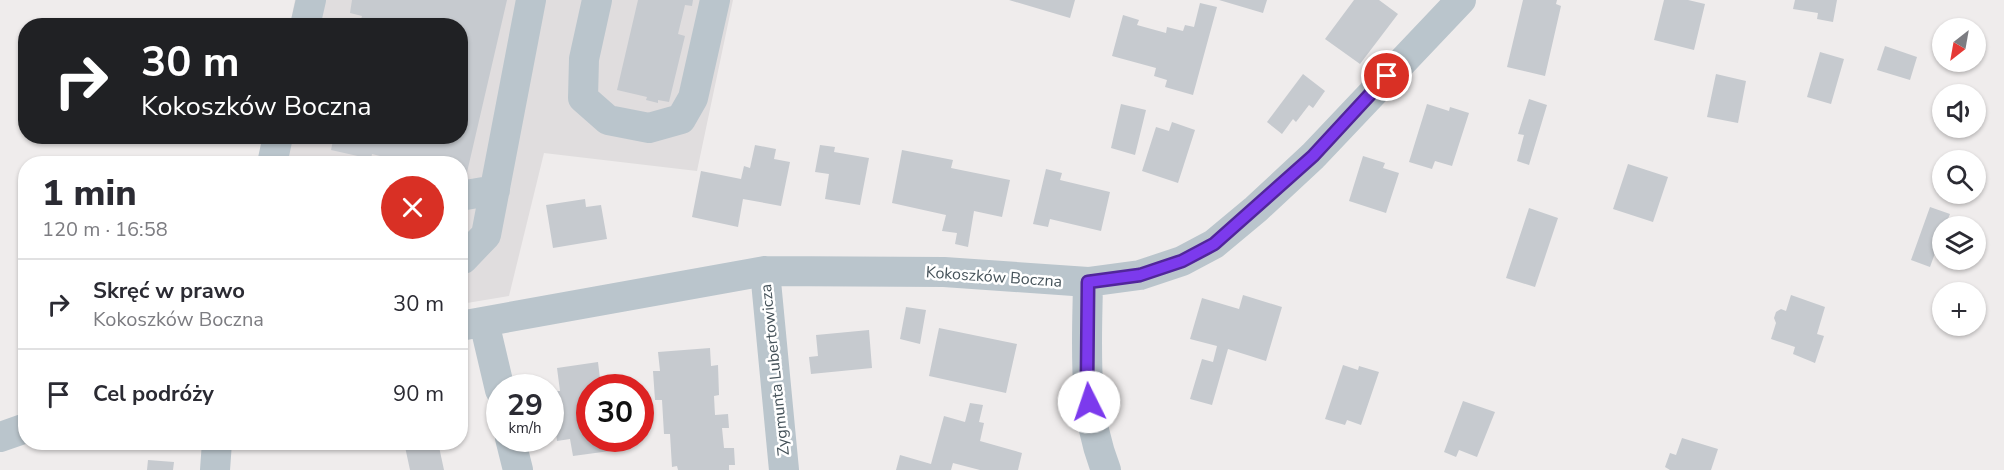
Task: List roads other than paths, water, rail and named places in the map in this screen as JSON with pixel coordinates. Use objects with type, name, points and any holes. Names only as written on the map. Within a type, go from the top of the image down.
[{"type":"street","points":[[307,18],[311,0]]},
{"type":"street","points":[[468,255],[486,235],[531,0]]},
{"type":"street","points":[[597,0],[584,59],[583,98],[608,120],[649,128],[681,119],[693,98],[715,0]]},
{"type":"street","name":"Kokoszków Boczna","points":[[472,324],[765,271],[944,272],[1088,282],[1140,275],[1182,261],[1214,244],[1313,156],[1461,0]]},
{"type":"street","points":[[468,195],[495,190]]},
{"type":"street","name":"Zygmunta Lubertowicza","points":[[765,271],[784,470]]},
{"type":"street","points":[[1088,282],[1087,384],[1098,451],[1106,470]]},
{"type":"street","points":[[472,324],[493,374]]},
{"type":"street","points":[[0,437],[18,431]]},
{"type":"street","points":[[215,470],[216,450]]},
{"type":"street","points":[[514,452],[518,470]]}]
